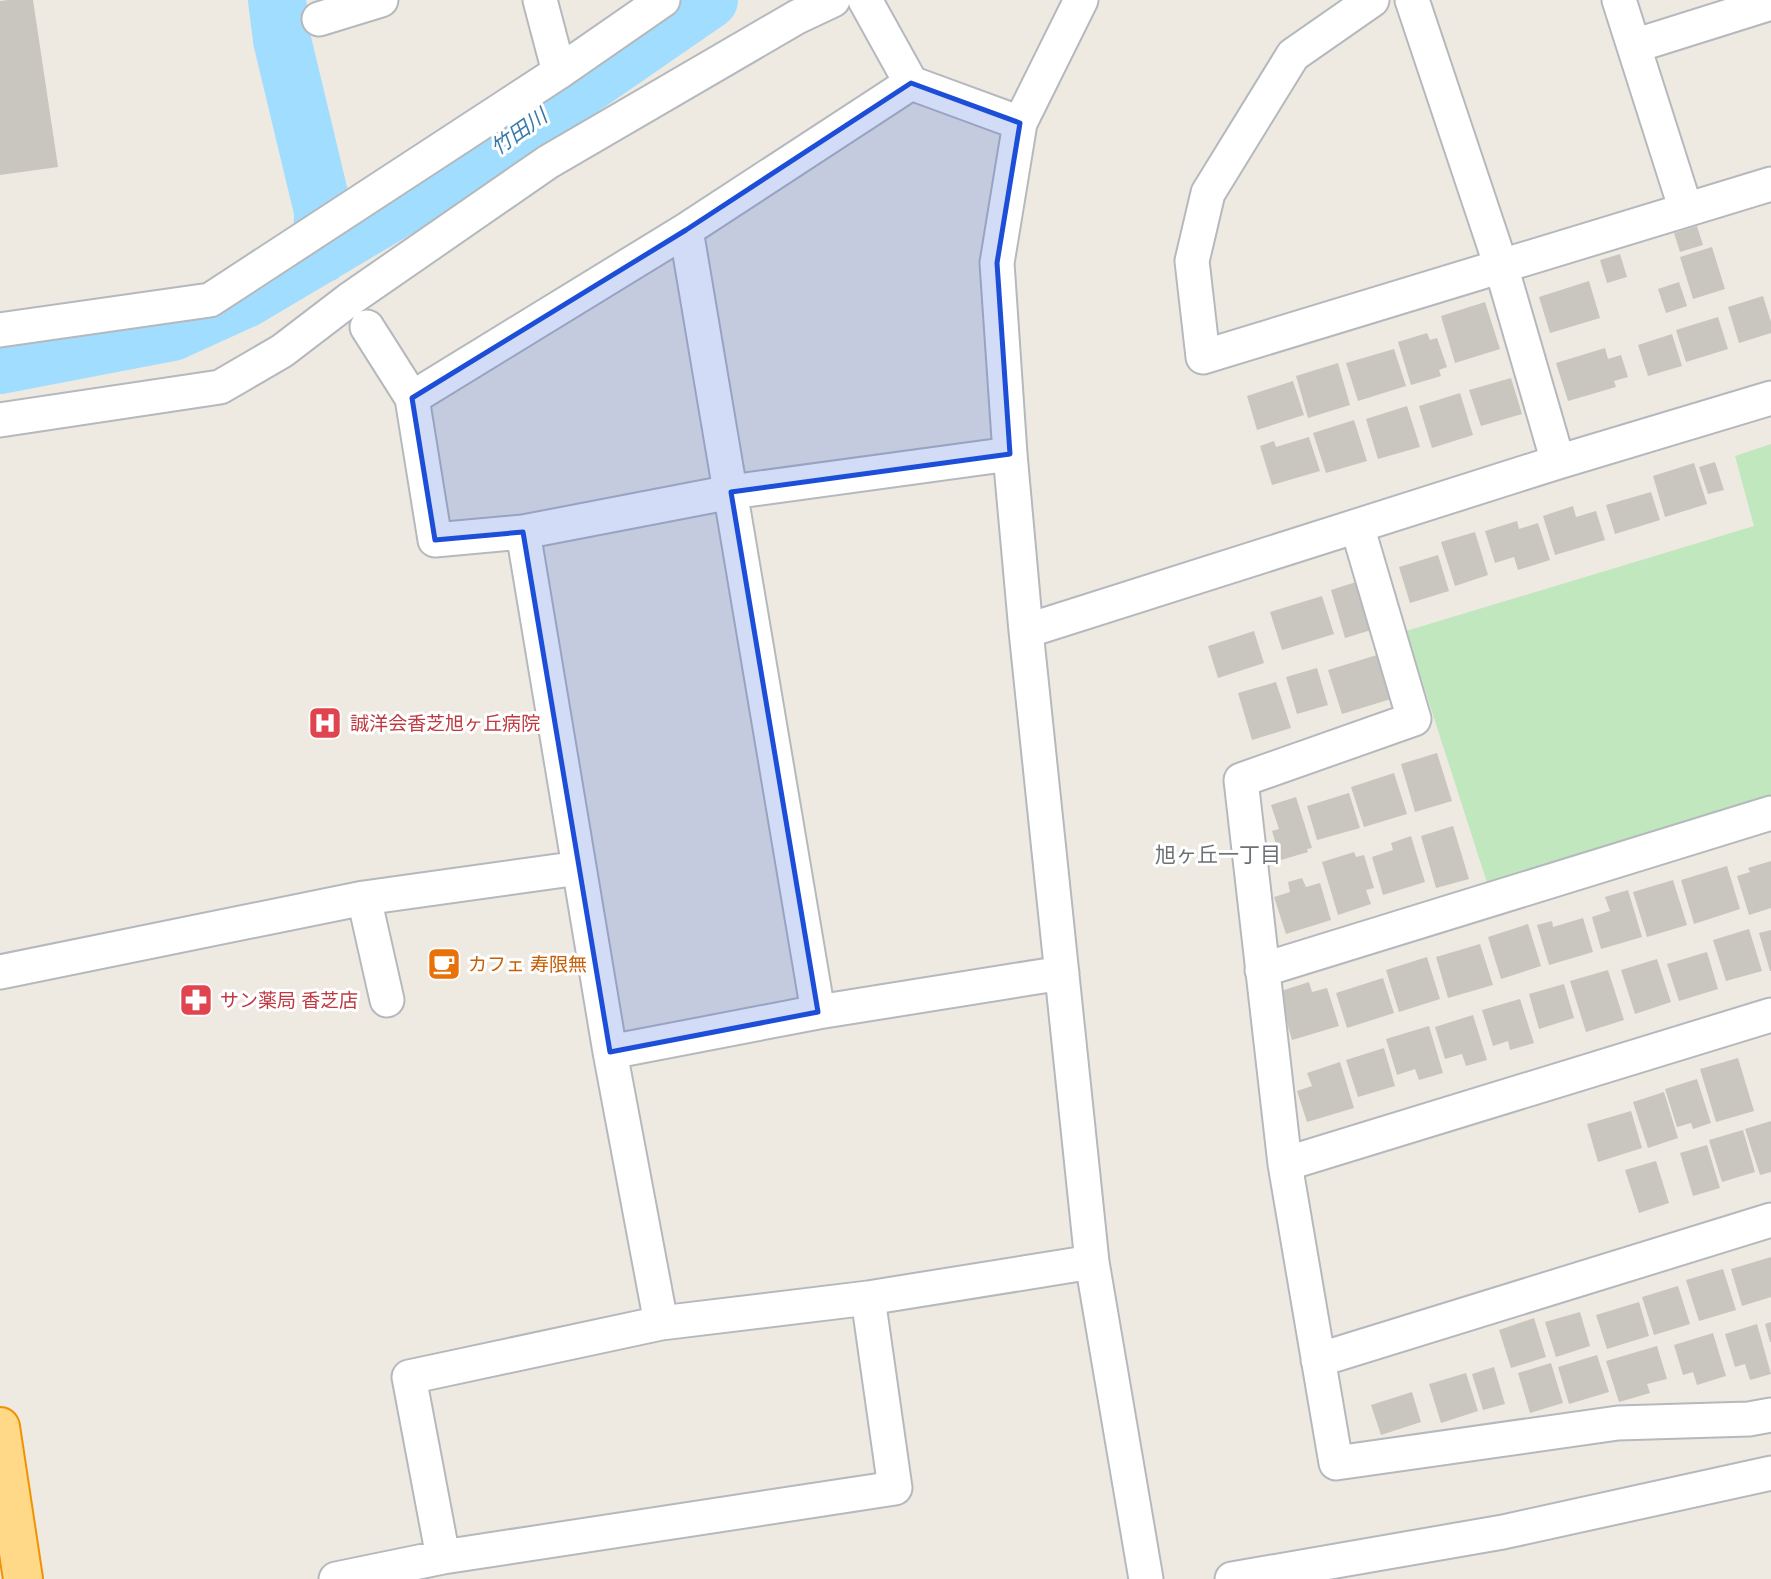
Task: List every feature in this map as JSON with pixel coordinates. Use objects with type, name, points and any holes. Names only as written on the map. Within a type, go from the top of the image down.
[{"type":"highway","points":[[0,1427],[23,1579]]},
{"type":"street","points":[[319,19],[381,0]]},
{"type":"street","points":[[540,0],[559,72]]},
{"type":"street","points":[[0,330],[210,300],[559,72],[663,0]]},
{"type":"street","points":[[0,420],[220,387],[282,351],[350,299],[548,162],[797,17],[833,0]]},
{"type":"street","points":[[866,0],[911,83],[1020,123]]},
{"type":"street","points":[[1081,0],[1020,123],[997,263],[1026,631],[1092,1262],[1146,1579]]},
{"type":"street","points":[[1372,0],[1293,55],[1208,193],[1192,261],[1203,356],[1771,184]]},
{"type":"street","points":[[1412,0],[1439,74],[1501,266],[1558,462]]},
{"type":"street","points":[[1619,0],[1686,210]]},
{"type":"street","points":[[1633,46],[1771,3]]},
{"type":"street","points":[[412,398],[686,230],[911,83]]},
{"type":"street","points":[[686,230],[818,1012]]},
{"type":"street","points":[[368,327],[412,398],[435,540],[523,532],[731,492],[1010,454]]},
{"type":"street","points":[[1026,631],[1558,462],[1771,398]]},
{"type":"street","points":[[1357,526],[1414,719],[1241,780],[1285,1164],[1336,1464],[1618,1423],[1749,1419],[1771,1415]]},
{"type":"street","points":[[523,532],[610,1052],[661,1323]]},
{"type":"street","points":[[1262,971],[1771,813]]},
{"type":"street","points":[[0,972],[364,898],[579,868]]},
{"type":"street","points":[[364,898],[387,1000]]},
{"type":"street","points":[[610,1052],[818,1012],[1062,972]]},
{"type":"street","points":[[1285,1164],[1771,1015]]},
{"type":"street","points":[[1318,1360],[1771,1220]]},
{"type":"street","points":[[443,1557],[409,1377],[661,1323],[868,1298],[1092,1262]]},
{"type":"street","points":[[336,1579],[443,1557],[895,1488],[868,1298]]},
{"type":"street","points":[[1232,1579],[1503,1532],[1771,1473]]},
{"type":"highlighted area","points":[[911,83],[1020,123],[997,263],[1010,454],[731,492],[818,1012],[610,1052],[523,532],[435,540],[412,398],[686,230]]},
{"type":"green space","points":[[1771,444],[1771,806],[1490,892],[1406,631],[1754,526],[1735,456]]},
{"type":"building","points":[[33,0],[58,167],[0,175],[0,1]]},
{"type":"building","points":[[1697,226],[1703,245],[1680,252],[1674,233]]},
{"type":"building","points":[[1712,247],[1725,289],[1693,299],[1680,257]]},
{"type":"building","points":[[1620,254],[1627,277],[1607,283],[1600,260]]},
{"type":"building","points":[[1589,281],[1600,318],[1550,333],[1539,297]]},
{"type":"building","points":[[1679,282],[1687,306],[1666,313],[1658,289]]},
{"type":"building","points":[[1763,296],[1771,322],[1771,333],[1739,343],[1728,307]]},
{"type":"building","points":[[1485,302],[1500,349],[1455,363],[1441,316]]},
{"type":"building","points":[[1718,317],[1728,349],[1686,362],[1676,330]]},
{"type":"building","points":[[1427,333],[1430,340],[1437,338],[1447,367],[1439,370],[1441,376],[1411,385],[1398,342]]},
{"type":"building","points":[[1672,334],[1682,366],[1648,376],[1638,345]]},
{"type":"building","points":[[1605,348],[1608,359],[1621,355],[1628,377],[1614,381],[1616,387],[1568,401],[1556,363]]},
{"type":"building","points":[[1394,349],[1406,386],[1358,401],[1346,363]]},
{"type":"building","points":[[1338,363],[1350,405],[1308,418],[1296,376]]},
{"type":"building","points":[[1511,378],[1522,414],[1481,426],[1469,390]]},
{"type":"building","points":[[1293,381],[1304,415],[1257,430],[1247,396]]},
{"type":"building","points":[[1460,393],[1473,435],[1432,448],[1419,406]]},
{"type":"building","points":[[1407,406],[1420,447],[1378,459],[1366,419]]},
{"type":"building","points":[[1354,420],[1367,461],[1326,473],[1313,433]]},
{"type":"building","points":[[1309,437],[1320,471],[1272,485],[1260,446],[1274,441],[1276,447]]},
{"type":"building","points":[[1715,462],[1724,490],[1708,494],[1699,467]]},
{"type":"building","points":[[1694,463],[1707,504],[1665,517],[1653,476]]},
{"type":"building","points":[[1651,492],[1660,520],[1615,534],[1606,505]]},
{"type":"building","points":[[1573,506],[1576,517],[1596,511],[1605,540],[1555,555],[1543,516]]},
{"type":"building","points":[[1517,521],[1519,529],[1538,523],[1550,560],[1518,570],[1514,557],[1495,563],[1485,531]]},
{"type":"building","points":[[1475,532],[1488,575],[1455,586],[1441,542]]},
{"type":"building","points":[[1438,555],[1449,591],[1410,603],[1399,567]]},
{"type":"building","points":[[1356,582],[1371,630],[1345,638],[1331,590]]},
{"type":"building","points":[[1322,596],[1334,634],[1282,650],[1270,612]]},
{"type":"building","points":[[1254,631],[1264,663],[1218,678],[1208,646]]},
{"type":"building","points":[[1377,655],[1391,699],[1342,714],[1328,670]]},
{"type":"building","points":[[1317,668],[1328,705],[1297,714],[1286,677]]},
{"type":"building","points":[[1276,682],[1291,728],[1252,740],[1238,693]]},
{"type":"building","points":[[1437,753],[1452,801],[1415,812],[1401,764]]},
{"type":"building","points":[[1394,773],[1407,814],[1364,827],[1351,787]]},
{"type":"building","points":[[1349,793],[1360,828],[1317,840],[1307,806]]},
{"type":"building","points":[[1296,797],[1312,848],[1307,849],[1308,852],[1281,860],[1272,831],[1279,829],[1271,805]]},
{"type":"building","points":[[1453,826],[1469,879],[1436,888],[1421,836]]},
{"type":"building","points":[[1411,836],[1425,882],[1383,895],[1372,857],[1393,850],[1391,843]]},
{"type":"building","points":[[1354,852],[1356,857],[1364,855],[1374,888],[1366,890],[1371,904],[1338,915],[1322,862]]},
{"type":"building","points":[[1771,861],[1771,908],[1749,915],[1737,876],[1750,872],[1748,868]]},
{"type":"building","points":[[1727,866],[1740,909],[1694,924],[1681,880]]},
{"type":"building","points":[[1302,878],[1306,887],[1320,883],[1331,920],[1286,934],[1274,897],[1290,892],[1288,882]]},
{"type":"building","points":[[1673,880],[1687,925],[1647,937],[1633,892]]},
{"type":"building","points":[[1628,890],[1642,937],[1601,949],[1592,917],[1610,911],[1605,897]]},
{"type":"building","points":[[1583,918],[1593,952],[1549,965],[1537,925],[1552,921],[1553,927]]},
{"type":"building","points":[[1528,924],[1541,966],[1501,979],[1488,937]]},
{"type":"building","points":[[1749,929],[1762,971],[1726,981],[1713,940]]},
{"type":"building","points":[[1771,930],[1771,971],[1770,971],[1759,933]]},
{"type":"building","points":[[1480,944],[1493,985],[1448,998],[1436,957]]},
{"type":"building","points":[[1707,952],[1718,989],[1679,1001],[1667,964]]},
{"type":"building","points":[[1427,957],[1440,999],[1399,1012],[1386,970]]},
{"type":"building","points":[[1657,959],[1671,1002],[1635,1014],[1621,970]]},
{"type":"building","points":[[1608,970],[1624,1020],[1586,1032],[1570,981]]},
{"type":"building","points":[[1383,978],[1394,1013],[1347,1028],[1336,993]]},
{"type":"building","points":[[1309,982],[1312,992],[1327,988],[1339,1026],[1292,1040],[1278,992]]},
{"type":"building","points":[[1564,984],[1574,1018],[1539,1029],[1529,994]]},
{"type":"building","points":[[1520,999],[1534,1043],[1510,1050],[1508,1041],[1493,1046],[1482,1010]]},
{"type":"building","points":[[1473,1015],[1487,1060],[1466,1066],[1462,1054],[1445,1059],[1435,1027]]},
{"type":"building","points":[[1429,1026],[1443,1073],[1419,1080],[1415,1069],[1397,1075],[1386,1039]]},
{"type":"building","points":[[1384,1048],[1395,1086],[1358,1097],[1346,1060]]},
{"type":"building","points":[[1738,1058],[1754,1111],[1716,1122],[1700,1069]]},
{"type":"building","points":[[1340,1062],[1354,1108],[1307,1122],[1297,1091],[1312,1086],[1307,1073]]},
{"type":"building","points":[[1697,1079],[1711,1123],[1693,1129],[1691,1123],[1677,1127],[1665,1089]]},
{"type":"building","points":[[1664,1092],[1678,1138],[1648,1148],[1633,1102]]},
{"type":"building","points":[[1631,1111],[1642,1148],[1598,1162],[1587,1124]]},
{"type":"building","points":[[1771,1121],[1771,1172],[1760,1175],[1745,1129]]},
{"type":"building","points":[[1743,1130],[1755,1172],[1722,1182],[1709,1140]]},
{"type":"building","points":[[1707,1145],[1720,1188],[1693,1196],[1680,1153]]},
{"type":"building","points":[[1656,1161],[1669,1203],[1639,1213],[1625,1170]]},
{"type":"building","points":[[1771,1257],[1771,1297],[1742,1306],[1731,1269]]},
{"type":"building","points":[[1723,1269],[1736,1310],[1699,1321],[1686,1280]]},
{"type":"building","points":[[1678,1286],[1690,1324],[1654,1335],[1642,1297]]},
{"type":"building","points":[[1639,1302],[1649,1336],[1607,1349],[1596,1315]]},
{"type":"building","points":[[1580,1312],[1590,1346],[1556,1357],[1545,1322]]},
{"type":"building","points":[[1534,1318],[1546,1357],[1511,1368],[1499,1330]]},
{"type":"building","points":[[1771,1322],[1771,1342],[1770,1342],[1765,1324]]},
{"type":"building","points":[[1757,1324],[1771,1374],[1750,1380],[1745,1364],[1735,1367],[1725,1334]]},
{"type":"building","points":[[1713,1333],[1726,1376],[1697,1385],[1693,1372],[1683,1375],[1674,1345]]},
{"type":"building","points":[[1657,1346],[1667,1379],[1647,1384],[1650,1393],[1619,1402],[1606,1361]]},
{"type":"building","points":[[1597,1355],[1609,1392],[1569,1404],[1558,1367]]},
{"type":"building","points":[[1551,1363],[1563,1403],[1530,1413],[1518,1373]]},
{"type":"building","points":[[1494,1367],[1505,1404],[1483,1410],[1472,1374]]},
{"type":"building","points":[[1466,1373],[1478,1411],[1441,1423],[1429,1384]]},
{"type":"building","points":[[1412,1392],[1421,1422],[1381,1435],[1371,1405]]},
{"type":"waterway","name":"竹田川","points":[[277,0],[282,40],[323,211],[322,254]]},
{"type":"waterway","name":"竹田川","points":[[0,365],[172,332],[245,299],[461,171],[709,0]]},
{"type":"place","name":"誠洋会香芝旭ヶ丘病院","points":[[325,723]]},
{"type":"place","name":"カフェ 寿限無","points":[[444,964]]},
{"type":"place","name":"サン薬局 香芝店","points":[[196,1000]]},
{"type":"district","name":"旭ヶ丘一丁目","points":[[1218,855]]}]
